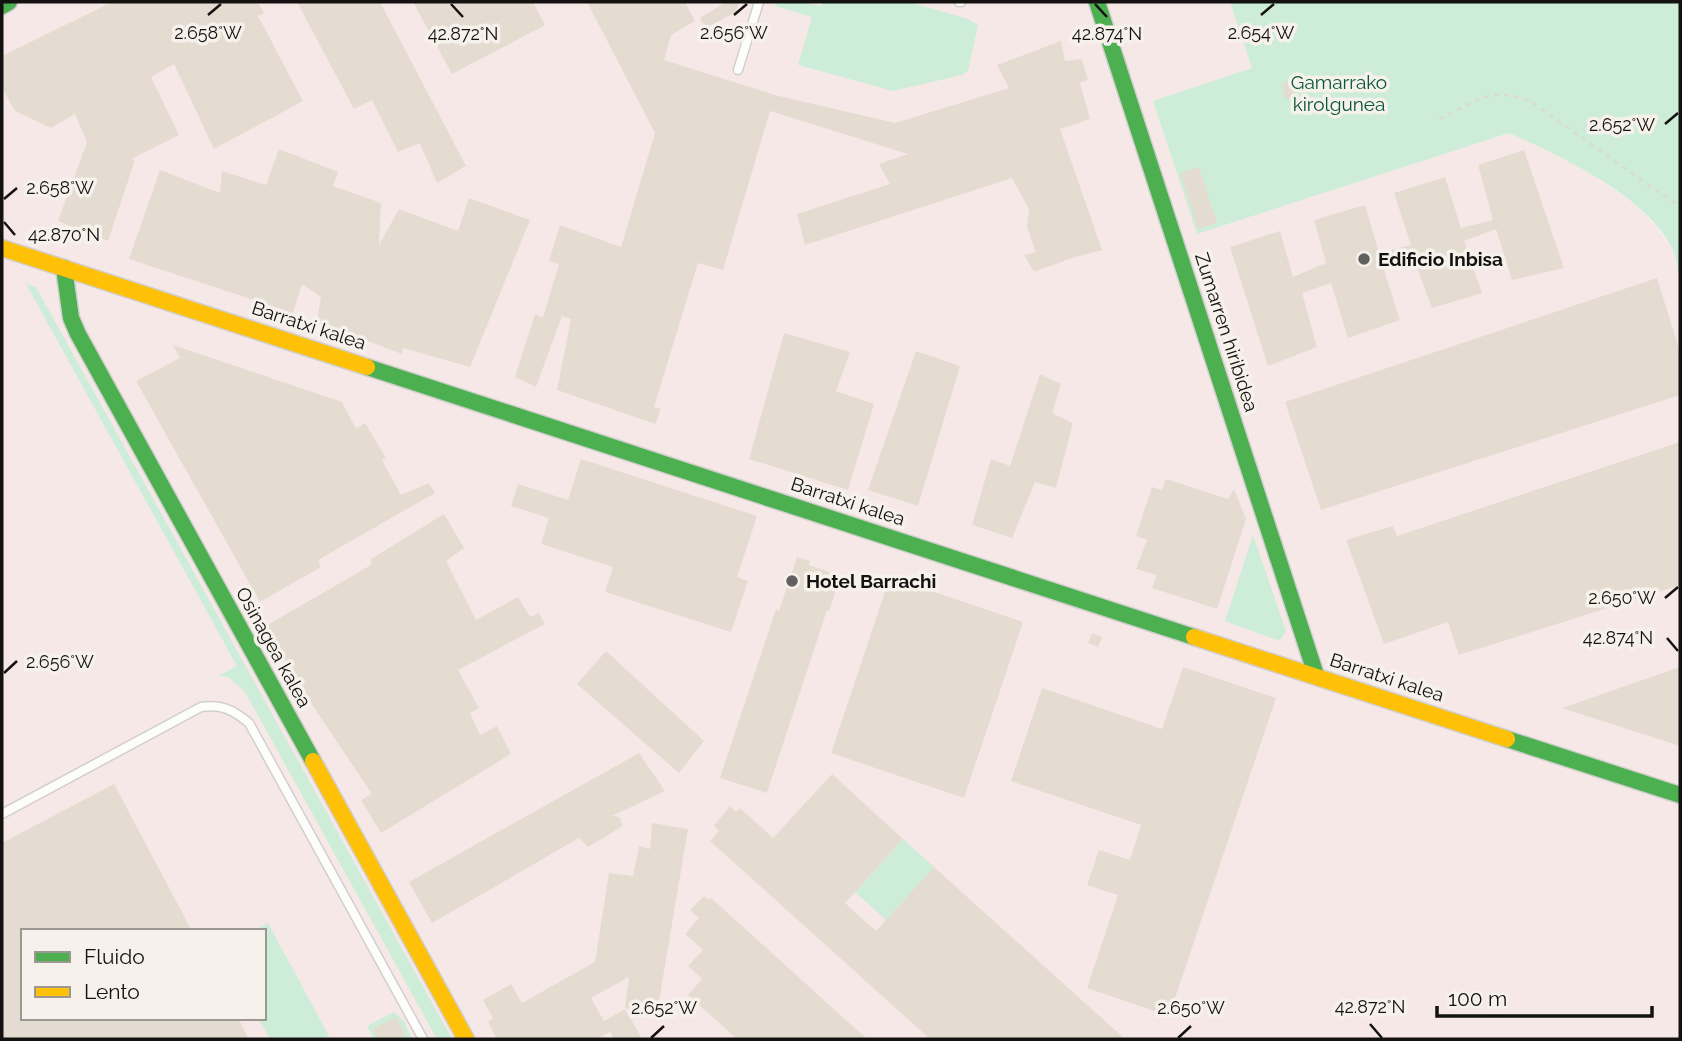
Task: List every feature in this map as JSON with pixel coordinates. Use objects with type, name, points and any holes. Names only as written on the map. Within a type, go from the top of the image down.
[{"type":"street","points":[[2,6],[9,2]]},
{"type":"street","name":"Zumarren hiribidea","points":[[1097,2],[1317,675]]},
{"type":"street","name":"Barratxi kalea","points":[[2,248],[1680,795]]},
{"type":"street","name":"Osinagea kalea","points":[[64,268],[71,318],[78,334],[466,1039]]},
{"type":"lane","points":[[738,70],[759,2]]},
{"type":"lane","points":[[2,814],[201,707],[216,705],[232,709],[249,723],[423,1039]]},
{"type":"path","points":[[1439,119],[1494,94],[1518,97],[1533,103],[1680,207]]},
{"type":"shaded area","points":[[2,2],[1230,2],[1253,68],[1197,234],[1509,133],[1565,159],[1599,179],[1638,207],[1656,227],[1671,246],[1680,277],[1680,1039],[2,1039]]},
{"type":"green space","points":[[777,2],[802,2],[821,6],[822,2],[909,2],[968,19],[978,25],[968,71],[962,75],[893,91],[798,65],[812,17],[775,6]]},
{"type":"green space","name":"Gamarrako kirolgunea","points":[[1230,2],[1680,2],[1680,277],[1671,246],[1658,227],[1641,210],[1576,165],[1509,133],[1197,234],[1153,101],[1252,68]]},
{"type":"green space","points":[[26,284],[36,287],[452,1039],[437,1039],[245,692],[228,677],[218,676],[237,666]]},
{"type":"green space","points":[[1253,535],[1286,631],[1281,639],[1277,640],[1225,621]]},
{"type":"green space","points":[[903,839],[934,867],[886,920],[808,849],[812,844],[860,887]]},
{"type":"green space","points":[[268,923],[329,1036],[323,1039],[270,1039],[259,1020],[266,1020],[266,929],[257,929]]},
{"type":"green space","points":[[394,1012],[404,1021],[412,1039],[374,1039],[367,1026]]},
{"type":"building","points":[[112,2],[258,2],[264,13],[258,16],[303,101],[214,149],[174,64],[151,77],[179,135],[131,159],[135,160],[108,241],[58,221],[87,142],[75,114],[51,128],[15,111],[2,88],[2,56]]},
{"type":"building","points":[[297,2],[380,2],[466,166],[437,183],[420,143],[398,152],[372,100],[354,109]]},
{"type":"building","points":[[413,2],[533,2],[545,25],[452,74]]},
{"type":"building","points":[[587,2],[685,2],[695,21],[671,35],[664,60],[775,95],[895,123],[1009,88],[997,65],[1061,41],[1065,61],[1082,59],[1088,80],[1080,83],[1090,119],[1060,129],[1102,250],[1034,272],[1024,255],[1036,252],[1027,227],[1029,209],[1012,178],[805,245],[797,214],[890,184],[879,164],[908,154],[770,111],[723,270],[698,263],[654,407],[661,409],[655,424],[557,390],[571,319],[562,316],[536,387],[515,377],[535,314],[543,318],[559,264],[549,261],[560,225],[621,247],[655,133]]},
{"type":"building","points":[[726,2],[739,2],[736,12],[705,28],[700,18]]},
{"type":"building","points":[[1292,80],[1295,94],[1285,100],[1282,83]]},
{"type":"building","points":[[279,149],[338,172],[333,186],[381,203],[379,245],[399,209],[458,231],[469,198],[530,220],[470,367],[403,348],[402,354],[317,322],[321,297],[302,284],[293,313],[129,259],[160,170],[220,193],[222,171],[266,185]]},
{"type":"building","name":"Edificio Inbisa","points":[[1524,150],[1564,268],[1512,280],[1496,229],[1464,241],[1482,293],[1432,308],[1412,255],[1383,267],[1400,320],[1348,338],[1331,283],[1302,293],[1317,347],[1268,366],[1230,247],[1280,231],[1293,277],[1326,263],[1314,220],[1365,205],[1379,253],[1411,245],[1394,193],[1445,177],[1461,228],[1493,220],[1478,165]]},
{"type":"building","points":[[1199,167],[1217,223],[1198,229],[1180,173]]},
{"type":"building","points":[[1657,278],[1680,352],[1680,395],[1321,510],[1285,402]]},
{"type":"building","points":[[784,333],[850,352],[836,391],[874,404],[848,490],[749,459]]},
{"type":"building","points":[[173,345],[342,402],[356,429],[365,423],[386,458],[382,460],[401,495],[429,483],[435,493],[318,560],[321,567],[260,602],[136,381],[180,358]]},
{"type":"building","points":[[916,351],[960,366],[918,506],[868,490]]},
{"type":"building","points":[[1040,374],[1061,384],[1052,413],[1073,423],[1056,488],[1035,482],[1012,538],[972,525],[991,459],[1010,466]]},
{"type":"building","points":[[1680,442],[1680,585],[1459,655],[1448,622],[1384,644],[1346,540],[1393,526],[1397,536]]},
{"type":"building","points":[[581,459],[757,516],[737,577],[748,581],[731,632],[605,592],[613,567],[541,544],[549,518],[511,506],[518,484],[568,500]]},
{"type":"building","points":[[1166,479],[1228,499],[1234,489],[1246,519],[1217,609],[1152,588],[1157,575],[1136,569],[1147,540],[1136,536],[1152,487],[1162,490]]},
{"type":"building","points":[[444,514],[464,548],[446,561],[476,620],[518,597],[530,617],[539,613],[545,624],[458,670],[479,708],[470,713],[480,735],[497,726],[511,754],[381,833],[361,800],[372,794],[264,627],[371,565],[371,559]]},
{"type":"building","points":[[797,557],[810,561],[809,565],[841,576],[829,611],[827,610],[767,793],[720,778],[776,609],[779,611]]},
{"type":"building","points":[[890,577],[1023,622],[964,798],[831,753]]},
{"type":"building","points":[[1092,633],[1102,637],[1098,647],[1088,643]]},
{"type":"building","points":[[606,651],[704,741],[679,773],[577,684]]},
{"type":"building","points":[[1183,667],[1276,698],[1169,1016],[1087,988],[1118,895],[1087,885],[1099,850],[1130,860],[1141,825],[1011,781],[1042,688],[1162,729]]},
{"type":"building","points":[[1680,667],[1680,746],[1562,708]]},
{"type":"building","points":[[639,753],[665,791],[612,816],[619,817],[623,826],[588,847],[579,838],[432,923],[409,882]]},
{"type":"building","points":[[832,774],[903,839],[845,903],[876,931],[934,867],[1125,1039],[930,1039],[710,841],[719,831],[714,826],[730,806],[736,812],[740,808],[773,838]]},
{"type":"building","points":[[114,784],[191,929],[21,929],[21,1020],[239,1020],[249,1039],[2,1039],[2,843]]},
{"type":"building","points":[[652,823],[688,829],[657,1013],[625,1008],[629,977],[591,998],[604,1021],[625,1009],[642,1039],[614,1039],[610,1032],[597,1039],[497,1039],[488,1022],[493,1018],[483,1000],[511,984],[522,1003],[595,962],[609,873],[633,876],[639,846],[650,849]]},
{"type":"building","points":[[704,896],[709,900],[711,898],[867,1039],[737,1039],[688,995],[702,979],[688,966],[703,950],[685,934],[699,918],[690,910]]},
{"type":"building","points":[[396,1017],[406,1035],[399,1039],[378,1039],[373,1029]]},
{"type":"traffic: fast","points":[[2,6],[9,2]]},
{"type":"traffic: fast","points":[[1097,2],[1316,675]]},
{"type":"traffic: fast","points":[[64,268],[71,318],[78,334],[313,761]]},
{"type":"traffic: fast","points":[[367,367],[1194,637]]},
{"type":"traffic: fast","points":[[1507,739],[1680,795]]},
{"type":"traffic: slow","points":[[2,248],[367,367]]},
{"type":"traffic: slow","points":[[1194,637],[1507,739]]},
{"type":"traffic: slow","points":[[313,761],[466,1039]]},
{"type":"place","name":"Edificio Inbisa","points":[[1364,259]]},
{"type":"place","name":"Hotel Barrachi","points":[[792,581]]}]
